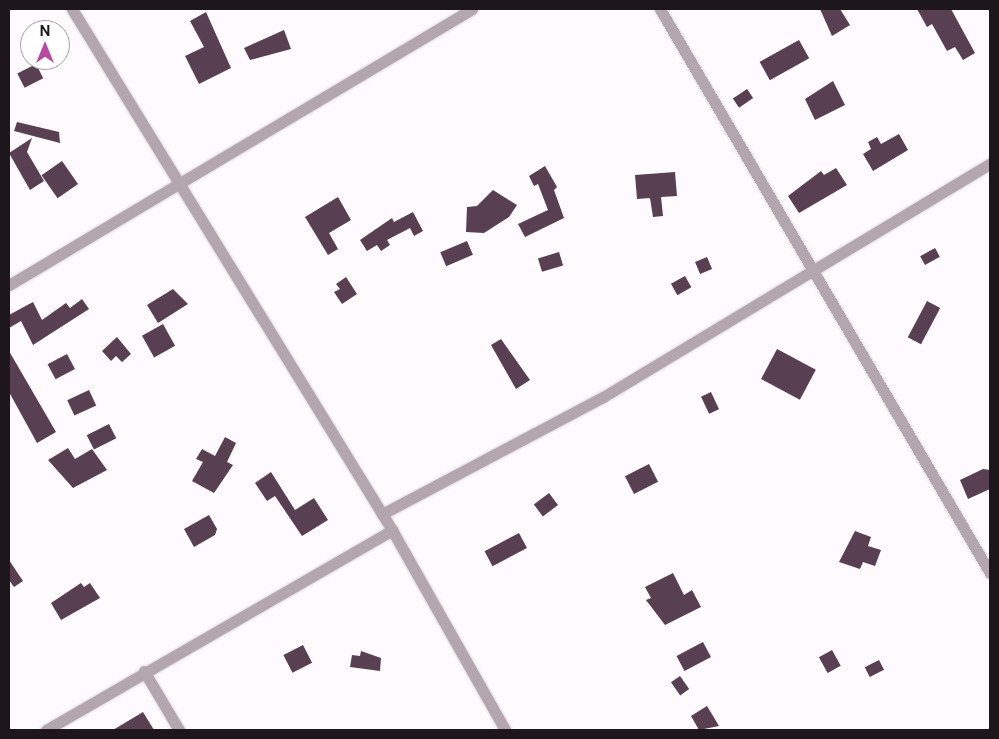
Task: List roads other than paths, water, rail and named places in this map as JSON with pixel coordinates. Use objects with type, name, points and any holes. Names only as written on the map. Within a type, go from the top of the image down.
[{"type":"street","points":[[72,9],[392,530],[505,730]]},
{"type":"street","points":[[9,285],[472,9]]},
{"type":"street","points":[[660,9],[817,270],[990,573]]},
{"type":"street","points":[[382,514],[603,397],[817,270],[990,164]]},
{"type":"street","points":[[46,730],[144,671],[392,530]]},
{"type":"street","points":[[144,671],[179,730]]}]
